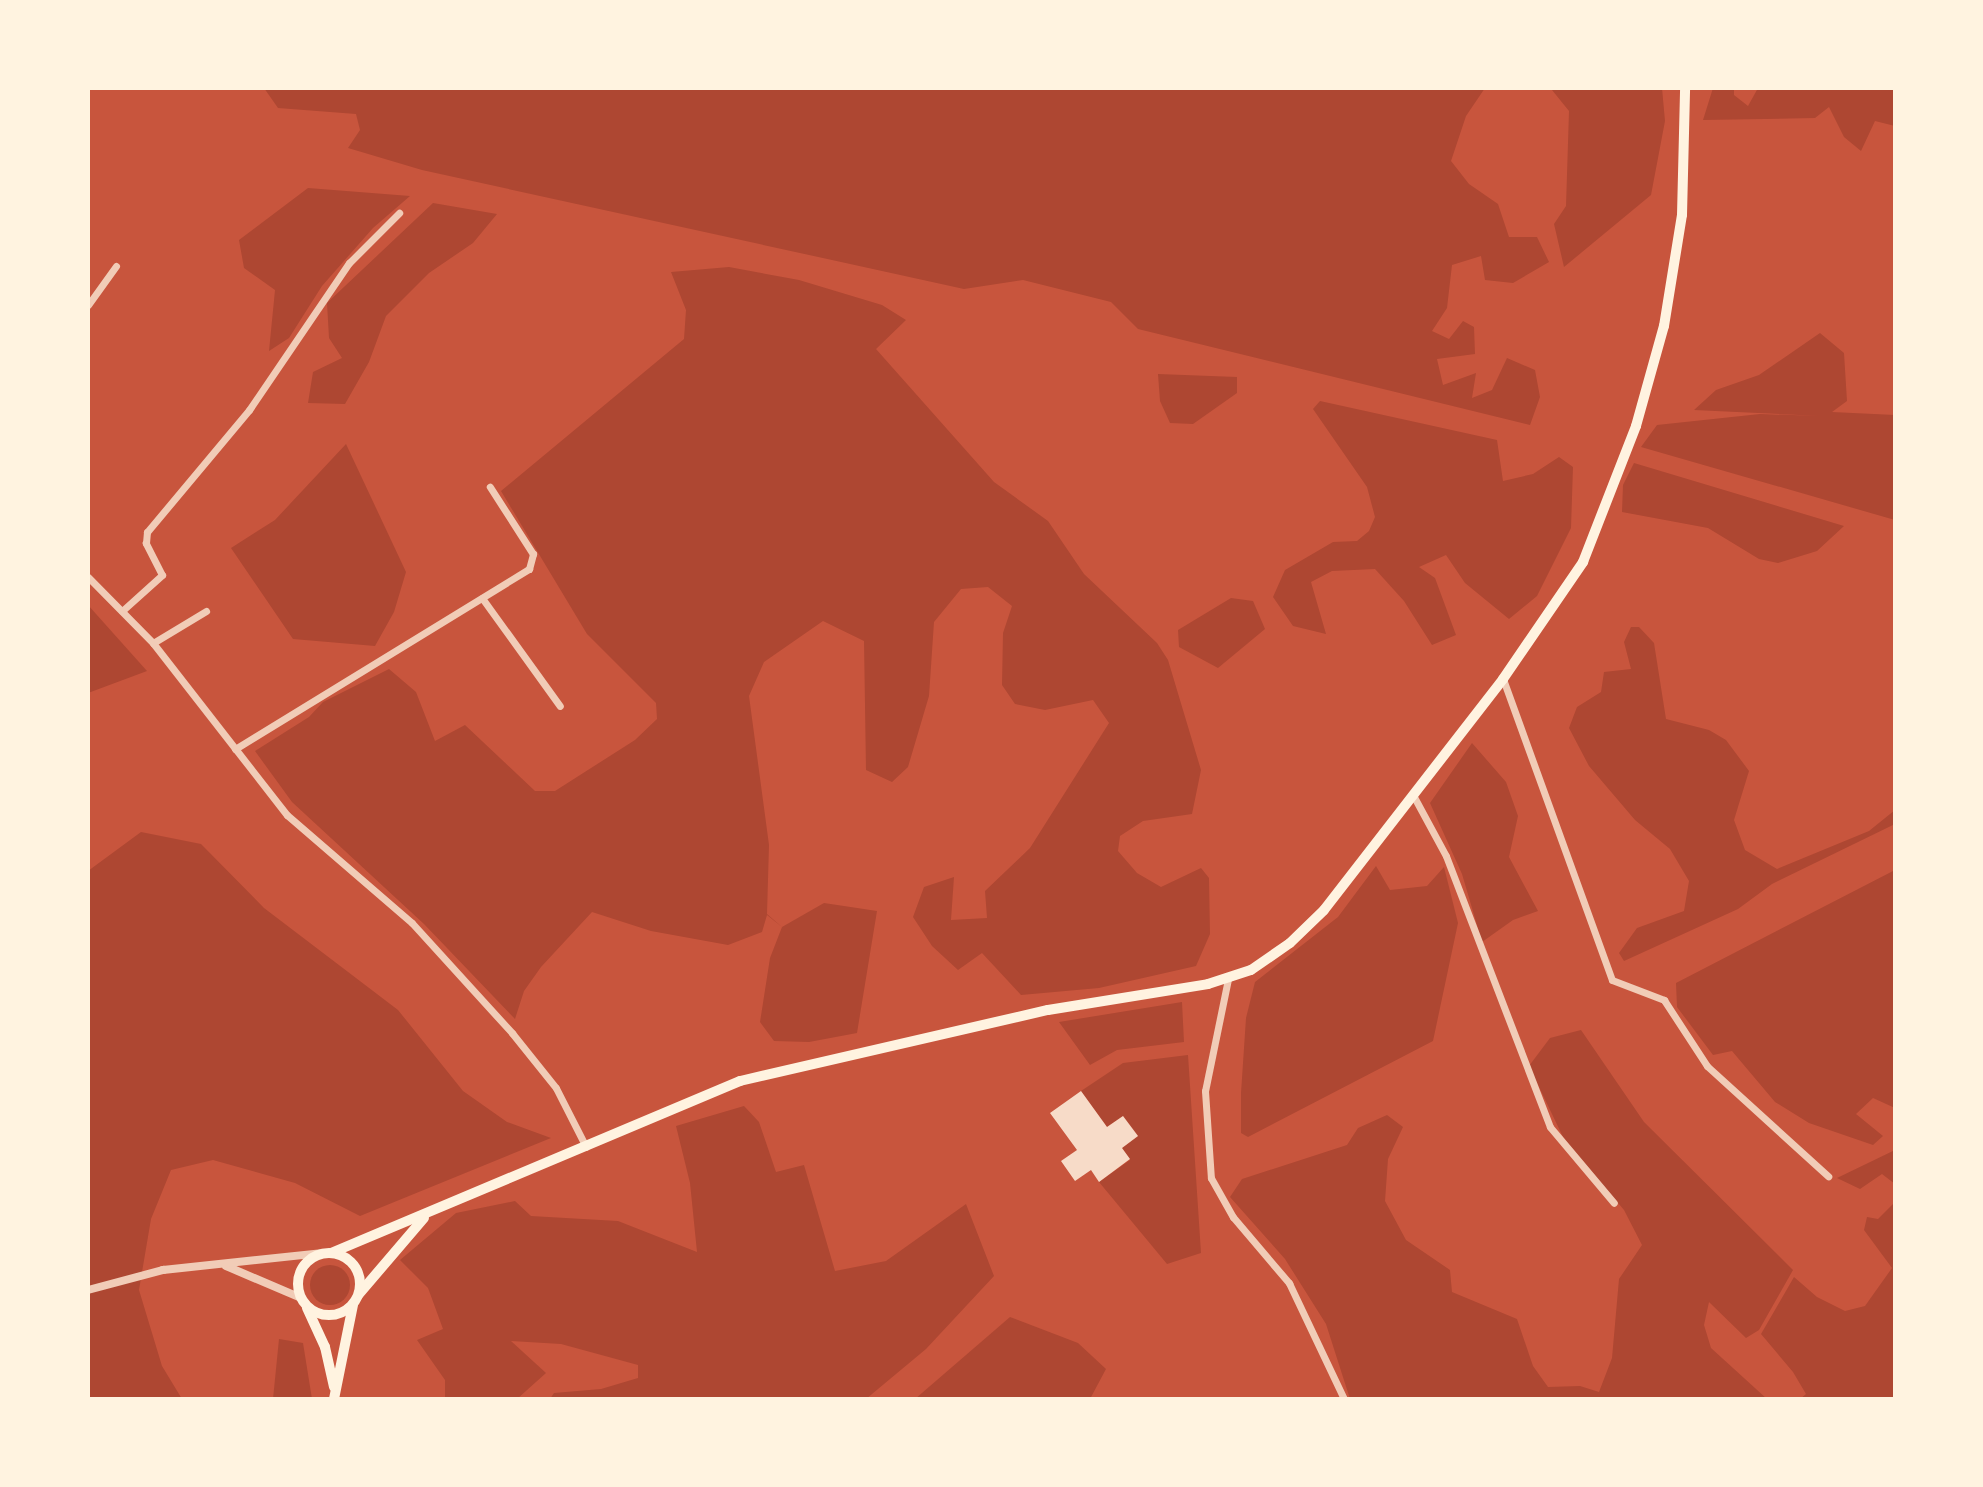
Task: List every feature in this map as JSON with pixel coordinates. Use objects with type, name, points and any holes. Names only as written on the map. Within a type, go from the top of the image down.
[{"type":"main road","points":[[334,1396],[325,1347],[304,1302],[300,1271],[326,1253],[426,1216],[765,1073],[1048,1010],[1228,979],[1273,957],[1307,929],[1503,679],[1583,562],[1650,380],[1681,227],[1685,88]]},
{"type":"main road","points":[[304,1302],[330,1315],[355,1299],[426,1216]]},
{"type":"main road","points":[[326,1253],[355,1267],[355,1299],[334,1396]]},
{"type":"street","points":[[122,611],[162,575],[146,543],[147,532],[249,410],[349,263],[399,213]]},
{"type":"street","points":[[88,305],[116,266]]},
{"type":"street","points":[[235,749],[482,598],[533,562],[490,487]]},
{"type":"street","points":[[88,577],[153,643],[287,815],[412,923],[512,1033],[556,1088],[586,1147]]},
{"type":"street","points":[[482,598],[560,706]]},
{"type":"street","points":[[153,643],[206,611]]},
{"type":"street","points":[[1503,679],[1612,980],[1664,1000],[1707,1066],[1828,1176]]},
{"type":"street","points":[[1413,795],[1446,856],[1550,1127],[1614,1203]]},
{"type":"street","points":[[1228,979],[1205,1091],[1211,1178],[1233,1217],[1289,1283],[1314,1327],[1344,1399]]},
{"type":"street","points":[[88,1290],[163,1270],[326,1253]]},
{"type":"street","points":[[222,1265],[304,1302]]},
{"type":"shaded area","points":[[264,88],[1485,88],[1466,116],[1451,161],[1469,184],[1498,204],[1509,237],[1537,237],[1549,262],[1513,283],[1485,280],[1481,256],[1452,265],[1447,308],[1432,331],[1449,339],[1463,321],[1474,327],[1475,354],[1437,359],[1443,385],[1476,373],[1472,398],[1492,390],[1507,358],[1535,370],[1540,397],[1530,425],[1138,329],[1111,302],[1023,280],[964,289],[422,170],[348,148],[360,130],[356,114],[278,108]]},
{"type":"shaded area","points":[[1541,88],[1662,88],[1665,121],[1651,195],[1564,267],[1554,224],[1566,206],[1569,111],[1552,90]]},
{"type":"shaded area","points":[[1713,88],[1734,88],[1734,95],[1748,106],[1758,88],[1895,88],[1895,126],[1875,121],[1861,151],[1844,137],[1829,107],[1815,118],[1703,120]]},
{"type":"shaded area","points":[[308,188],[410,196],[373,228],[322,286],[289,338],[269,351],[275,290],[244,268],[239,240]]},
{"type":"shaded area","points":[[433,203],[497,214],[473,243],[429,273],[386,316],[369,362],[345,404],[308,403],[313,372],[342,358],[329,338],[327,303]]},
{"type":"shaded area","points":[[729,267],[799,280],[882,305],[906,320],[876,349],[994,482],[1048,521],[1084,574],[1157,643],[1168,660],[1201,770],[1192,814],[1143,821],[1120,836],[1118,851],[1137,873],[1161,887],[1201,868],[1209,878],[1210,934],[1196,966],[1099,988],[1021,995],[982,953],[958,970],[932,946],[913,917],[924,887],[954,877],[951,920],[987,918],[985,891],[1030,848],[1109,723],[1093,700],[1045,710],[1015,704],[1002,685],[1003,633],[1012,606],[988,587],[961,589],[934,622],[929,696],[908,767],[892,782],[866,770],[864,641],[823,621],[764,662],[749,696],[769,845],[767,914],[782,927],[767,915],[762,932],[728,945],[651,931],[592,912],[541,967],[524,991],[515,1019],[424,924],[292,802],[255,751],[309,717],[323,702],[389,669],[416,692],[435,741],[465,725],[535,791],[555,791],[635,740],[657,719],[656,703],[587,634],[501,491],[684,339],[686,310],[671,272]]},
{"type":"shaded area","points":[[1820,333],[1844,353],[1847,401],[1832,412],[1895,415],[1895,520],[1641,447],[1657,425],[1760,414],[1820,416],[1694,410],[1716,390],[1759,375]]},
{"type":"shaded area","points":[[1158,374],[1237,377],[1237,393],[1193,424],[1170,423],[1160,401]]},
{"type":"shaded area","points":[[1320,401],[1497,440],[1503,481],[1533,474],[1559,457],[1573,467],[1571,528],[1537,596],[1509,619],[1465,583],[1446,555],[1419,567],[1435,578],[1456,635],[1432,645],[1404,601],[1375,569],[1332,571],[1311,582],[1326,634],[1293,626],[1273,597],[1285,570],[1333,542],[1357,541],[1369,531],[1375,517],[1367,487],[1313,409]]},
{"type":"shaded area","points":[[346,444],[406,572],[394,612],[375,646],[293,639],[231,548],[275,520]]},
{"type":"shaded area","points":[[1634,463],[1844,526],[1817,551],[1778,563],[1759,559],[1708,528],[1622,512],[1623,485]]},
{"type":"shaded area","points":[[1231,598],[1253,601],[1265,629],[1218,668],[1179,647],[1178,630]]},
{"type":"shaded area","points":[[88,605],[147,671],[88,693]]},
{"type":"shaded area","points":[[1631,627],[1639,627],[1654,643],[1666,719],[1709,730],[1726,740],[1749,771],[1734,820],[1745,850],[1777,869],[1869,831],[1895,810],[1895,824],[1772,884],[1738,909],[1624,961],[1619,953],[1637,928],[1684,911],[1689,881],[1670,849],[1635,820],[1589,766],[1569,728],[1577,707],[1601,692],[1604,672],[1631,669],[1624,642]]},
{"type":"shaded area","points":[[1472,743],[1506,782],[1518,816],[1509,857],[1538,911],[1513,920],[1482,942],[1462,874],[1430,803]]},
{"type":"shaded area","points":[[141,832],[201,844],[264,908],[398,1010],[463,1091],[507,1122],[551,1138],[360,1216],[295,1183],[213,1160],[171,1170],[151,1219],[139,1290],[162,1366],[182,1399],[88,1399],[88,871]]},
{"type":"shaded area","points":[[1376,866],[1390,890],[1427,886],[1444,867],[1458,923],[1433,1041],[1248,1137],[1241,1133],[1241,1093],[1246,1018],[1255,982],[1338,917]]},
{"type":"shaded area","points":[[1895,870],[1895,1108],[1873,1098],[1856,1114],[1883,1136],[1873,1145],[1809,1123],[1775,1102],[1732,1051],[1713,1055],[1677,1007],[1676,983]]},
{"type":"shaded area","points":[[824,903],[877,911],[857,1033],[809,1042],[774,1041],[760,1022],[770,958],[782,927]]},
{"type":"shaded area","points":[[1182,1002],[1184,1042],[1117,1050],[1090,1065],[1059,1022]]},
{"type":"shaded area","points":[[1581,1030],[1644,1122],[1793,1270],[1759,1330],[1746,1338],[1709,1302],[1704,1325],[1711,1348],[1767,1399],[1350,1399],[1326,1324],[1285,1259],[1230,1197],[1242,1179],[1347,1145],[1358,1128],[1387,1115],[1403,1127],[1388,1159],[1385,1201],[1406,1240],[1450,1270],[1452,1292],[1517,1319],[1533,1366],[1548,1387],[1580,1386],[1599,1392],[1612,1358],[1619,1279],[1642,1245],[1624,1210],[1563,1137],[1529,1066],[1550,1038]]},
{"type":"shaded area","points":[[1188,1055],[1201,1253],[1167,1264],[1099,1182],[1130,1160],[1122,1148],[1138,1136],[1123,1116],[1107,1127],[1081,1091],[1123,1063]]},
{"type":"shaded area","points":[[744,1106],[759,1122],[776,1172],[804,1165],[835,1271],[886,1261],[966,1204],[994,1276],[926,1349],[866,1399],[550,1399],[554,1393],[601,1389],[638,1378],[638,1365],[561,1344],[511,1341],[546,1373],[517,1399],[445,1399],[445,1380],[417,1340],[443,1329],[428,1288],[400,1260],[456,1213],[515,1201],[531,1216],[618,1221],[697,1252],[690,1183],[676,1126]]},
{"type":"shaded area","points":[[1895,1150],[1895,1184],[1882,1174],[1860,1189],[1837,1178]]},
{"type":"shaded area","points":[[1895,1202],[1895,1399],[1800,1399],[1806,1394],[1793,1372],[1761,1334],[1794,1277],[1817,1297],[1845,1311],[1865,1306],[1892,1268],[1864,1230],[1867,1217],[1878,1219]]},
{"type":"shaded area","points":[[330,1265],[344,1271],[350,1285],[344,1299],[330,1305],[316,1299],[310,1285],[316,1271]]},
{"type":"shaded area","points":[[1010,1317],[1078,1343],[1106,1369],[1090,1399],[915,1399]]},
{"type":"shaded area","points":[[279,1339],[303,1343],[312,1399],[273,1399]]},
{"type":"building","points":[[1081,1091],[1107,1127],[1123,1116],[1138,1136],[1122,1148],[1130,1159],[1099,1182],[1091,1170],[1075,1181],[1061,1161],[1077,1150],[1050,1113]]}]
